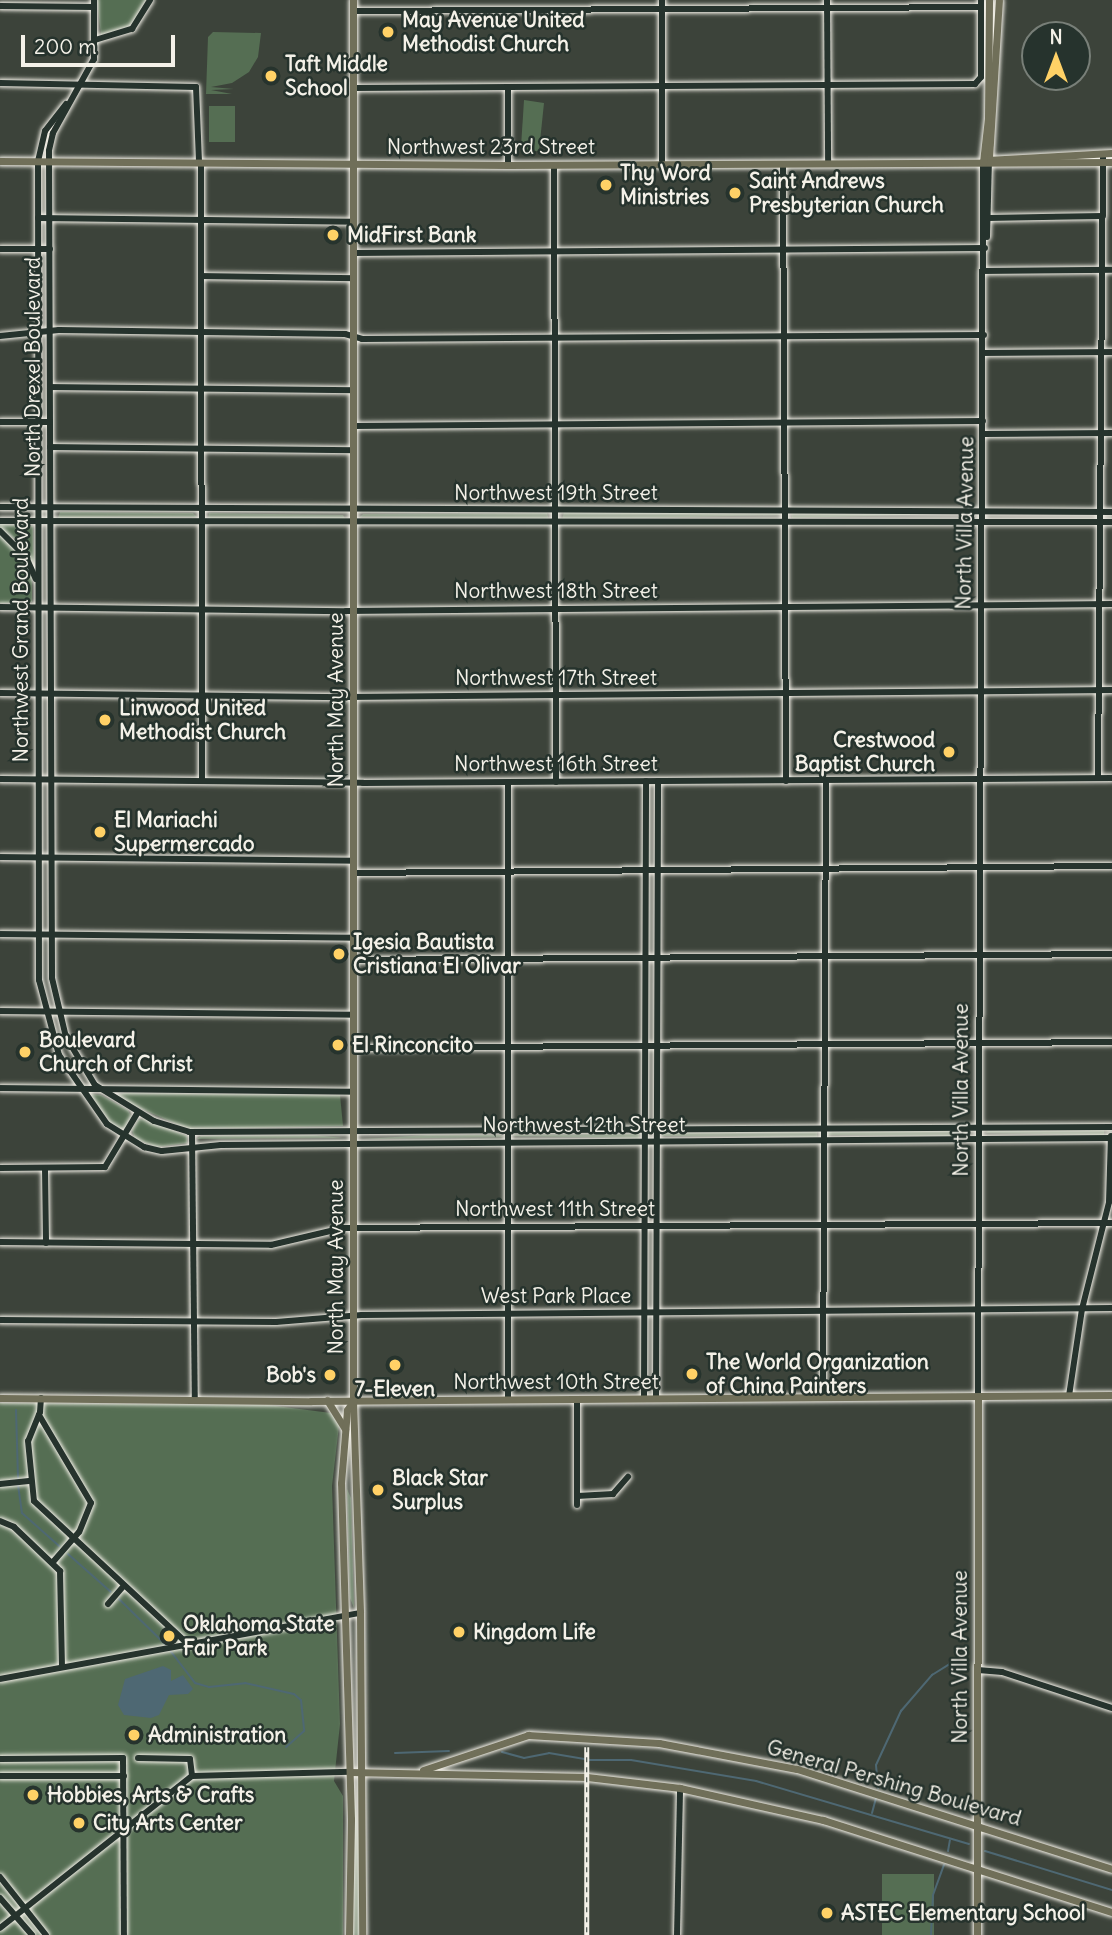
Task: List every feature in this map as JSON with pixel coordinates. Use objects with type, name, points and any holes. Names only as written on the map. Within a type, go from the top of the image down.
[{"type":"main road","name":"North May Avenue","points":[[353,0],[353,1400],[360,1613],[362,1935]]},
{"type":"main road","name":"North Villa Avenue","points":[[987,162],[989,0]]},
{"type":"main road","name":"North Villa Avenue","points":[[987,162],[997,0]]},
{"type":"main road","points":[[990,18],[997,0]]},
{"type":"main road","points":[[1074,153],[1074,163]]},
{"type":"main road","name":"Northwest 23rd Street","points":[[987,162],[1021,155],[1108,153]]},
{"type":"main road","points":[[1046,154],[1047,164]]},
{"type":"main road","points":[[1021,155],[1022,165]]},
{"type":"main road","name":"Northwest 23rd Street","points":[[0,162],[508,166],[1108,163]]},
{"type":"main road","name":"Northwest 10th Street","points":[[0,1398],[508,1400],[1112,1395]]},
{"type":"main road","name":"North Villa Avenue","points":[[977,1935],[978,1396]]},
{"type":"main road","points":[[327,1400],[345,1430]]},
{"type":"main road","name":"North May Avenue","points":[[349,1935],[350,1772],[341,1483],[345,1430],[353,1400]]},
{"type":"main road","points":[[341,1483],[354,1483]]},
{"type":"main road","name":"General Pershing Boulevard","points":[[418,1771],[520,1736],[621,1739],[797,1769],[1112,1869]]},
{"type":"main road","name":"General Pershing Boulevard","points":[[350,1772],[418,1771],[587,1777],[680,1788],[786,1809],[1112,1912]]},
{"type":"street","points":[[95,40],[132,29],[150,0]]},
{"type":"street","points":[[662,0],[662,164]]},
{"type":"street","points":[[0,6],[94,3]]},
{"type":"street","name":"North Drexel Boulevard","points":[[38,162],[45,131],[82,84],[93,59],[94,3]]},
{"type":"street","points":[[827,4],[828,163]]},
{"type":"street","points":[[353,11],[981,4],[981,77],[975,84],[353,88]]},
{"type":"street","points":[[0,83],[197,87],[202,220],[202,781]]},
{"type":"street","points":[[508,87],[508,166]]},
{"type":"street","name":"North Drexel Boulevard","points":[[72,98],[53,133],[49,162],[52,934],[58,1012],[83,1070],[101,1090]]},
{"type":"street","points":[[1098,778],[1102,270],[1108,153]]},
{"type":"street","name":"Northwest Grand Boulevard","points":[[38,162],[39,934],[44,1012],[59,1055],[81,1089]]},
{"type":"street","name":"North Villa Avenue","points":[[985,247],[988,218],[987,162]]},
{"type":"street","name":"North Villa Avenue","points":[[978,1396],[980,779],[987,162]]},
{"type":"street","points":[[783,164],[786,781]]},
{"type":"street","points":[[554,165],[556,782]]},
{"type":"street","points":[[988,218],[1103,216]]},
{"type":"street","points":[[38,218],[354,222]]},
{"type":"street","points":[[354,253],[985,247]]},
{"type":"street","points":[[0,249],[50,249]]},
{"type":"street","points":[[985,271],[1112,270]]},
{"type":"street","points":[[202,276],[354,278]]},
{"type":"street","points":[[0,336],[50,332],[555,338],[984,335]]},
{"type":"street","points":[[984,353],[1112,352]]},
{"type":"street","points":[[50,387],[354,390]]},
{"type":"street","points":[[354,426],[984,421]]},
{"type":"street","points":[[0,422],[50,422]]},
{"type":"street","points":[[984,434],[1112,433]]},
{"type":"street","points":[[50,447],[353,450]]},
{"type":"street","name":"Northwest 19th Street","points":[[0,507],[353,512],[785,509],[1112,512]]},
{"type":"street","name":"Northwest 19th Street","points":[[0,521],[353,524],[785,520],[1112,522]]},
{"type":"street","points":[[0,531],[26,557],[38,588]]},
{"type":"street","name":"Northwest 18th Street","points":[[0,607],[354,610],[1112,604]]},
{"type":"street","name":"Northwest 17th Street","points":[[0,693],[354,697],[1112,690]]},
{"type":"street","name":"Northwest 16th Street","points":[[0,779],[353,783],[1112,778]]},
{"type":"street","points":[[823,1397],[826,780]]},
{"type":"street","points":[[644,1399],[646,781]]},
{"type":"street","points":[[656,1399],[658,781]]},
{"type":"street","points":[[508,782],[508,1400]]},
{"type":"street","points":[[0,857],[353,861]]},
{"type":"street","points":[[353,873],[1112,866]]},
{"type":"street","points":[[0,934],[353,938]]},
{"type":"street","points":[[353,960],[1112,954]]},
{"type":"street","points":[[0,1011],[353,1015]]},
{"type":"street","points":[[353,1048],[1112,1042]]},
{"type":"street","points":[[81,1089],[83,1070]]},
{"type":"street","name":"Northwest 12th Street","points":[[0,1088],[353,1092]]},
{"type":"street","name":"Northwest 12th Street","points":[[81,1089],[107,1124],[125,1137],[154,1150],[353,1144],[1111,1138]]},
{"type":"street","name":"Northwest 12th Street","points":[[101,1090],[171,1128],[192,1132],[1111,1127]]},
{"type":"street","points":[[0,1168],[105,1167],[138,1112]]},
{"type":"street","points":[[1069,1395],[1082,1309],[1109,1223],[1111,1127]]},
{"type":"street","points":[[192,1132],[195,1399]]},
{"type":"street","points":[[45,1169],[46,1242]]},
{"type":"street","name":"Northwest 11th Street","points":[[0,1242],[271,1245],[324,1230],[354,1228],[1109,1223]]},
{"type":"street","name":"West Park Place","points":[[0,1320],[194,1321],[354,1315],[1112,1308]]},
{"type":"street","points":[[41,1398],[39,1415],[28,1441],[26,1482],[38,1506],[188,1644]]},
{"type":"street","points":[[577,1399],[577,1505]]},
{"type":"street","points":[[39,1415],[90,1498],[88,1518],[53,1562]]},
{"type":"street","points":[[577,1496],[613,1494],[628,1477]]},
{"type":"street","points":[[0,1485],[26,1482]]},
{"type":"street","points":[[0,1521],[53,1562],[63,1580],[62,1667]]},
{"type":"street","points":[[108,1604],[123,1587]]},
{"type":"street","points":[[0,1679],[360,1613]]},
{"type":"street","points":[[978,1670],[1002,1672],[1112,1707]]},
{"type":"street","points":[[0,1759],[123,1758],[124,1935]]},
{"type":"street","points":[[0,1928],[192,1776],[190,1759],[138,1758]]},
{"type":"street","points":[[78,1759],[78,1776]]},
{"type":"street","name":"General Pershing Boulevard","points":[[192,1776],[350,1772]]},
{"type":"street","points":[[0,1776],[124,1776]]},
{"type":"street","points":[[677,1935],[680,1788]]},
{"type":"street","points":[[0,1877],[46,1935]]},
{"type":"street","points":[[0,1898],[32,1935]]},
{"type":"green space","points":[[97,0],[146,0],[131,26],[101,35]]},
{"type":"green space","points":[[213,32],[261,33],[258,57],[249,72],[232,83],[211,87],[234,89],[211,90],[232,94],[206,94],[208,37]]},
{"type":"green space","points":[[524,100],[544,103],[539,151],[524,152],[521,147]]},
{"type":"green space","points":[[209,106],[235,106],[235,142],[209,142]]},
{"type":"green space","points":[[60,512],[193,513],[197,517],[58,518]]},
{"type":"green space","points":[[564,512],[779,513],[780,515],[562,520]]},
{"type":"green space","points":[[791,512],[978,513],[792,518]]},
{"type":"green space","points":[[209,513],[343,515],[346,520],[208,519]]},
{"type":"green space","points":[[547,513],[549,520],[360,517],[363,514]]},
{"type":"green space","points":[[0,524],[33,526],[34,566],[17,541],[0,528]]},
{"type":"green space","points":[[0,535],[20,552],[32,574],[32,602],[0,603]]},
{"type":"green space","points":[[90,1094],[101,1095],[128,1110],[131,1116],[126,1128],[120,1130],[112,1125]]},
{"type":"green space","points":[[118,1095],[340,1095],[343,1126],[188,1129],[121,1100]]},
{"type":"green space","points":[[145,1119],[187,1136],[187,1143],[157,1147],[135,1139],[132,1130],[138,1120]]},
{"type":"green space","points":[[1104,1130],[1104,1135],[986,1133],[988,1131]]},
{"type":"green space","points":[[969,1131],[970,1136],[827,1135],[829,1132]]},
{"type":"green space","points":[[817,1132],[817,1137],[661,1136],[663,1133]]},
{"type":"green space","points":[[639,1134],[639,1138],[511,1136],[514,1135]]},
{"type":"green space","points":[[314,1135],[343,1138],[197,1139],[201,1136]]},
{"type":"green space","points":[[427,1135],[500,1135],[503,1137],[363,1139]]},
{"type":"green space","name":"Oklahoma State Fair Park","points":[[0,1403],[268,1405],[331,1413],[339,1426],[332,1486],[340,1724],[334,1781],[343,1796],[343,1935],[0,1935]]},
{"type":"green space","points":[[347,1489],[351,1498],[354,1608],[350,1598]]},
{"type":"green space","points":[[354,1786],[359,1843],[359,1935],[352,1935]]},
{"type":"green space","points":[[882,1874],[934,1874],[934,1935],[882,1935]]},
{"type":"water","points":[[163,1666],[171,1670],[171,1681],[183,1675],[193,1689],[188,1694],[169,1695],[159,1715],[151,1718],[124,1715],[118,1705],[125,1679]]},
{"type":"waterway","points":[[16,1410],[18,1479]]},
{"type":"waterway","points":[[18,1485],[22,1513],[59,1546]]},
{"type":"waterway","points":[[68,1554],[111,1592]]},
{"type":"waterway","points":[[119,1599],[166,1645]]},
{"type":"waterway","points":[[169,1649],[195,1683],[209,1687],[245,1683],[294,1694],[301,1700],[304,1731],[286,1747]]},
{"type":"waterway","points":[[878,1788],[876,1765],[901,1711],[932,1675],[951,1663],[962,1663]]},
{"type":"waterway","points":[[395,1753],[449,1751]]},
{"type":"waterway","points":[[502,1752],[524,1758],[549,1753],[590,1760],[631,1760],[756,1781],[969,1844]]},
{"type":"waterway","points":[[872,1813],[876,1798]]},
{"type":"waterway","points":[[948,1851],[950,1840]]},
{"type":"waterway","points":[[985,1851],[1112,1890]]},
{"type":"waterway","points":[[931,1935],[933,1895],[944,1865]]},
{"type":"railway","points":[[587,1747],[587,1935]]},
{"type":"place","name":"May Avenue United Methodist Church","points":[[388,32]]},
{"type":"place","name":"Taft Middle School","points":[[271,76]]},
{"type":"place","name":"Thy Word Ministries","points":[[606,185]]},
{"type":"place","name":"Saint Andrews Presbyterian Church","points":[[735,193]]},
{"type":"place","name":"MidFirst Bank","points":[[333,235]]},
{"type":"place","name":"Linwood United Methodist Church","points":[[105,720]]},
{"type":"place","name":"Crestwood Baptist Church","points":[[949,752]]},
{"type":"place","name":"El Mariachi Supermercado","points":[[100,832]]},
{"type":"place","name":"Igesia Bautista Cristiana El Olivar","points":[[339,954]]},
{"type":"place","name":"El Rinconcito","points":[[338,1045]]},
{"type":"place","name":"Boulevard Church of Christ","points":[[25,1052]]},
{"type":"place","name":"7-Eleven","points":[[395,1365]]},
{"type":"place","name":"The World Organization of China Painters","points":[[692,1374]]},
{"type":"place","name":"Bob's","points":[[330,1375]]},
{"type":"place","name":"Black Star Surplus","points":[[378,1490]]},
{"type":"place","name":"Kingdom Life","points":[[459,1632]]},
{"type":"place","name":"Oklahoma State Fair Park","points":[[169,1636]]},
{"type":"place","name":"Administration","points":[[134,1735]]},
{"type":"place","name":"Hobbies, Arts & Crafts","points":[[33,1795]]},
{"type":"place","name":"City Arts Center","points":[[79,1823]]},
{"type":"place","name":"ASTEC Elementary School","points":[[827,1913]]}]
